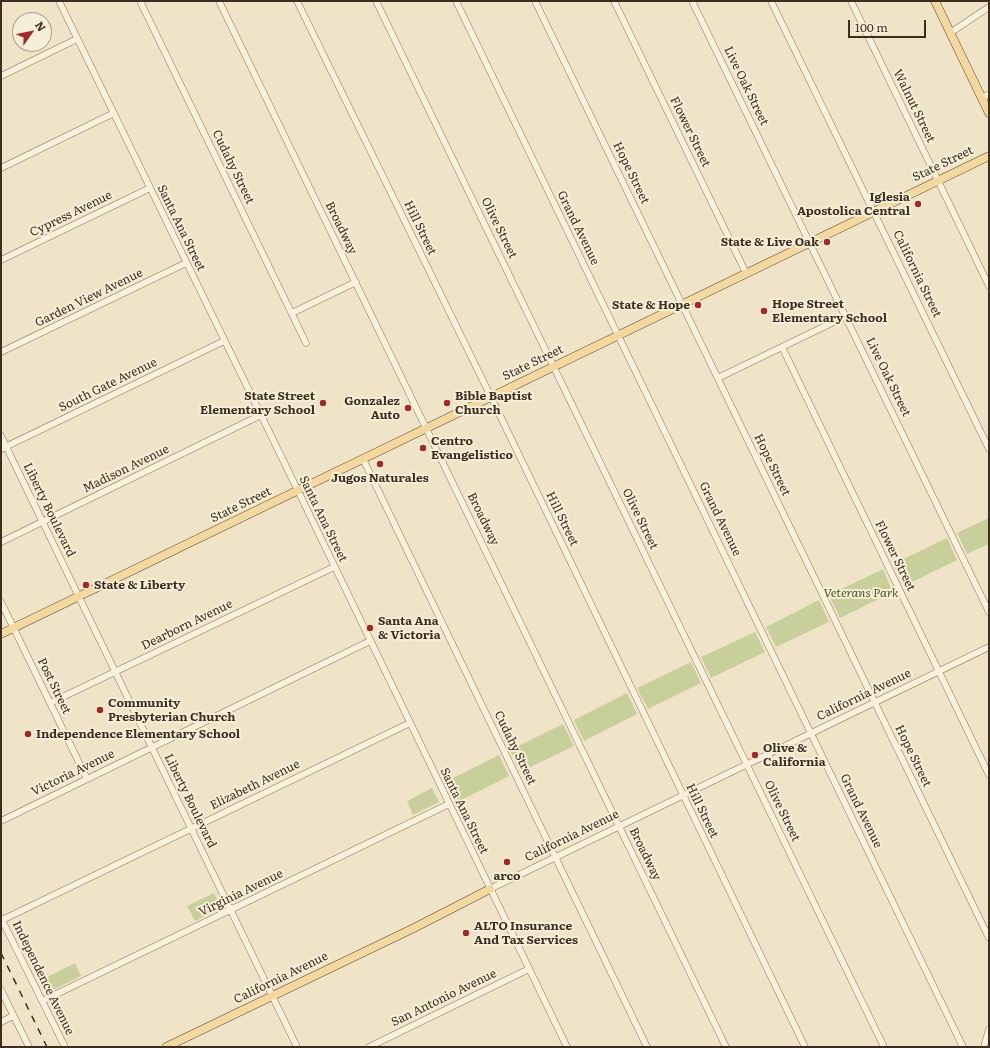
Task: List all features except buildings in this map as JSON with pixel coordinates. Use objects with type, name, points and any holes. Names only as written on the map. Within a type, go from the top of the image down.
[{"type":"main road","points":[[935,1],[950,33],[985,96],[989,113]]},
{"type":"main road","name":"State Street","points":[[1,634],[989,156]]},
{"type":"main road","name":"California Avenue","points":[[166,1047],[414,928],[490,889]]},
{"type":"street","name":"Santa Ana Street","points":[[59,1],[298,491],[529,970],[564,1046]]},
{"type":"street","name":"Cudahy Street","points":[[140,1],[306,343]]},
{"type":"street","name":"Broadway","points":[[219,1],[726,1047]]},
{"type":"street","name":"Hill Street","points":[[297,1],[491,397],[805,1047]]},
{"type":"street","name":"Olive Street","points":[[376,1],[884,1047]]},
{"type":"street","name":"Grand Avenue","points":[[456,1],[963,1047]]},
{"type":"street","name":"Hope Street","points":[[535,1],[989,938]]},
{"type":"street","name":"Flower Street","points":[[614,1],[746,273]]},
{"type":"street","name":"Live Oak Street","points":[[692,1],[989,612]]},
{"type":"street","name":"California Street","points":[[771,1],[989,449]]},
{"type":"street","name":"Walnut Street","points":[[851,1],[989,286]]},
{"type":"street","points":[[950,33],[989,7]]},
{"type":"street","points":[[1,76],[77,38]]},
{"type":"street","points":[[1,168],[114,113]]},
{"type":"street","name":"Cypress Avenue","points":[[1,260],[150,188]]},
{"type":"street","name":"Garden View Avenue","points":[[1,352],[186,263]]},
{"type":"street","points":[[292,313],[356,282]]},
{"type":"street","points":[[718,378],[846,316]]},
{"type":"street","name":"South Gate Avenue","points":[[4,448],[224,341]]},
{"type":"street","name":"Flower Street","points":[[782,347],[989,775]]},
{"type":"street","name":"Madison Avenue","points":[[1,542],[261,415]]},
{"type":"street","name":"Liberty Boulevard","points":[[1,436],[4,448],[43,522],[297,1047]]},
{"type":"street","name":"Cudahy Street","points":[[363,459],[647,1047]]},
{"type":"street","name":"Dearborn Avenue","points":[[50,703],[334,567]]},
{"type":"street","name":"Post Street","points":[[1,602],[87,779]]},
{"type":"street","name":"Victoria Avenue","points":[[1,821],[370,641]]},
{"type":"street","name":"California Avenue","points":[[490,889],[989,648]]},
{"type":"street","name":"Elizabeth Avenue","points":[[2,919],[410,723]]},
{"type":"street","name":"Virginia Avenue","points":[[42,1002],[449,804]]},
{"type":"street","name":"Independence Avenue","points":[[2,919],[64,1047]]},
{"type":"street","name":"San Antonio Avenue","points":[[369,1047],[529,970]]},
{"type":"street","points":[[1,990],[29,1047]]},
{"type":"street","points":[[1,1022],[13,1016]]},
{"type":"street","points":[[984,1047],[989,1029]]},
{"type":"green space","points":[[989,518],[989,544],[967,554],[957,533]]},
{"type":"green space","name":"Veterans Park","points":[[947,538],[957,560],[904,586],[893,564]]},
{"type":"green space","name":"Veterans Park","points":[[883,569],[893,592],[840,618],[829,595]]},
{"type":"green space","name":"Veterans Park","points":[[819,600],[829,622],[776,647],[766,627]]},
{"type":"green space","points":[[755,632],[765,652],[711,678],[701,657]]},
{"type":"green space","points":[[691,662],[701,683],[648,709],[637,688]]},
{"type":"green space","points":[[627,693],[637,714],[584,741],[574,720]]},
{"type":"green space","points":[[563,724],[574,746],[520,772],[510,750]]},
{"type":"green space","points":[[499,755],[509,776],[457,802],[447,781]]},
{"type":"green space","points":[[432,788],[439,802],[413,815],[407,801]]},
{"type":"green space","points":[[214,893],[222,908],[195,921],[187,906]]},
{"type":"green space","points":[[75,963],[81,976],[45,994],[39,981]]},
{"type":"railway","points":[[1,953],[47,1047]]},
{"type":"place","name":"Iglesia Apostolica Central","points":[[918,204]]},
{"type":"place","name":"State & Live Oak","points":[[827,242]]},
{"type":"place","name":"State & Hope","points":[[698,305]]},
{"type":"place","name":"Hope Street Elementary School","points":[[764,311]]},
{"type":"place","name":"State Street Elementary School","points":[[323,403]]},
{"type":"place","name":"Bible Baptist Church","points":[[447,403]]},
{"type":"place","name":"Gonzalez Auto","points":[[408,408]]},
{"type":"place","name":"Centro Evangelistico","points":[[423,448]]},
{"type":"place","name":"Jugos Naturales","points":[[380,464]]},
{"type":"place","name":"State & Liberty","points":[[86,585]]},
{"type":"place","name":"Santa Ana & Victoria","points":[[370,628]]},
{"type":"place","name":"Community Presbyterian Church","points":[[100,710]]},
{"type":"place","name":"Independence Elementary School","points":[[28,734]]},
{"type":"place","name":"Olive & California","points":[[755,755]]},
{"type":"place","name":"arco","points":[[507,862]]},
{"type":"place","name":"ALTO Insurance And Tax Services","points":[[466,933]]}]
